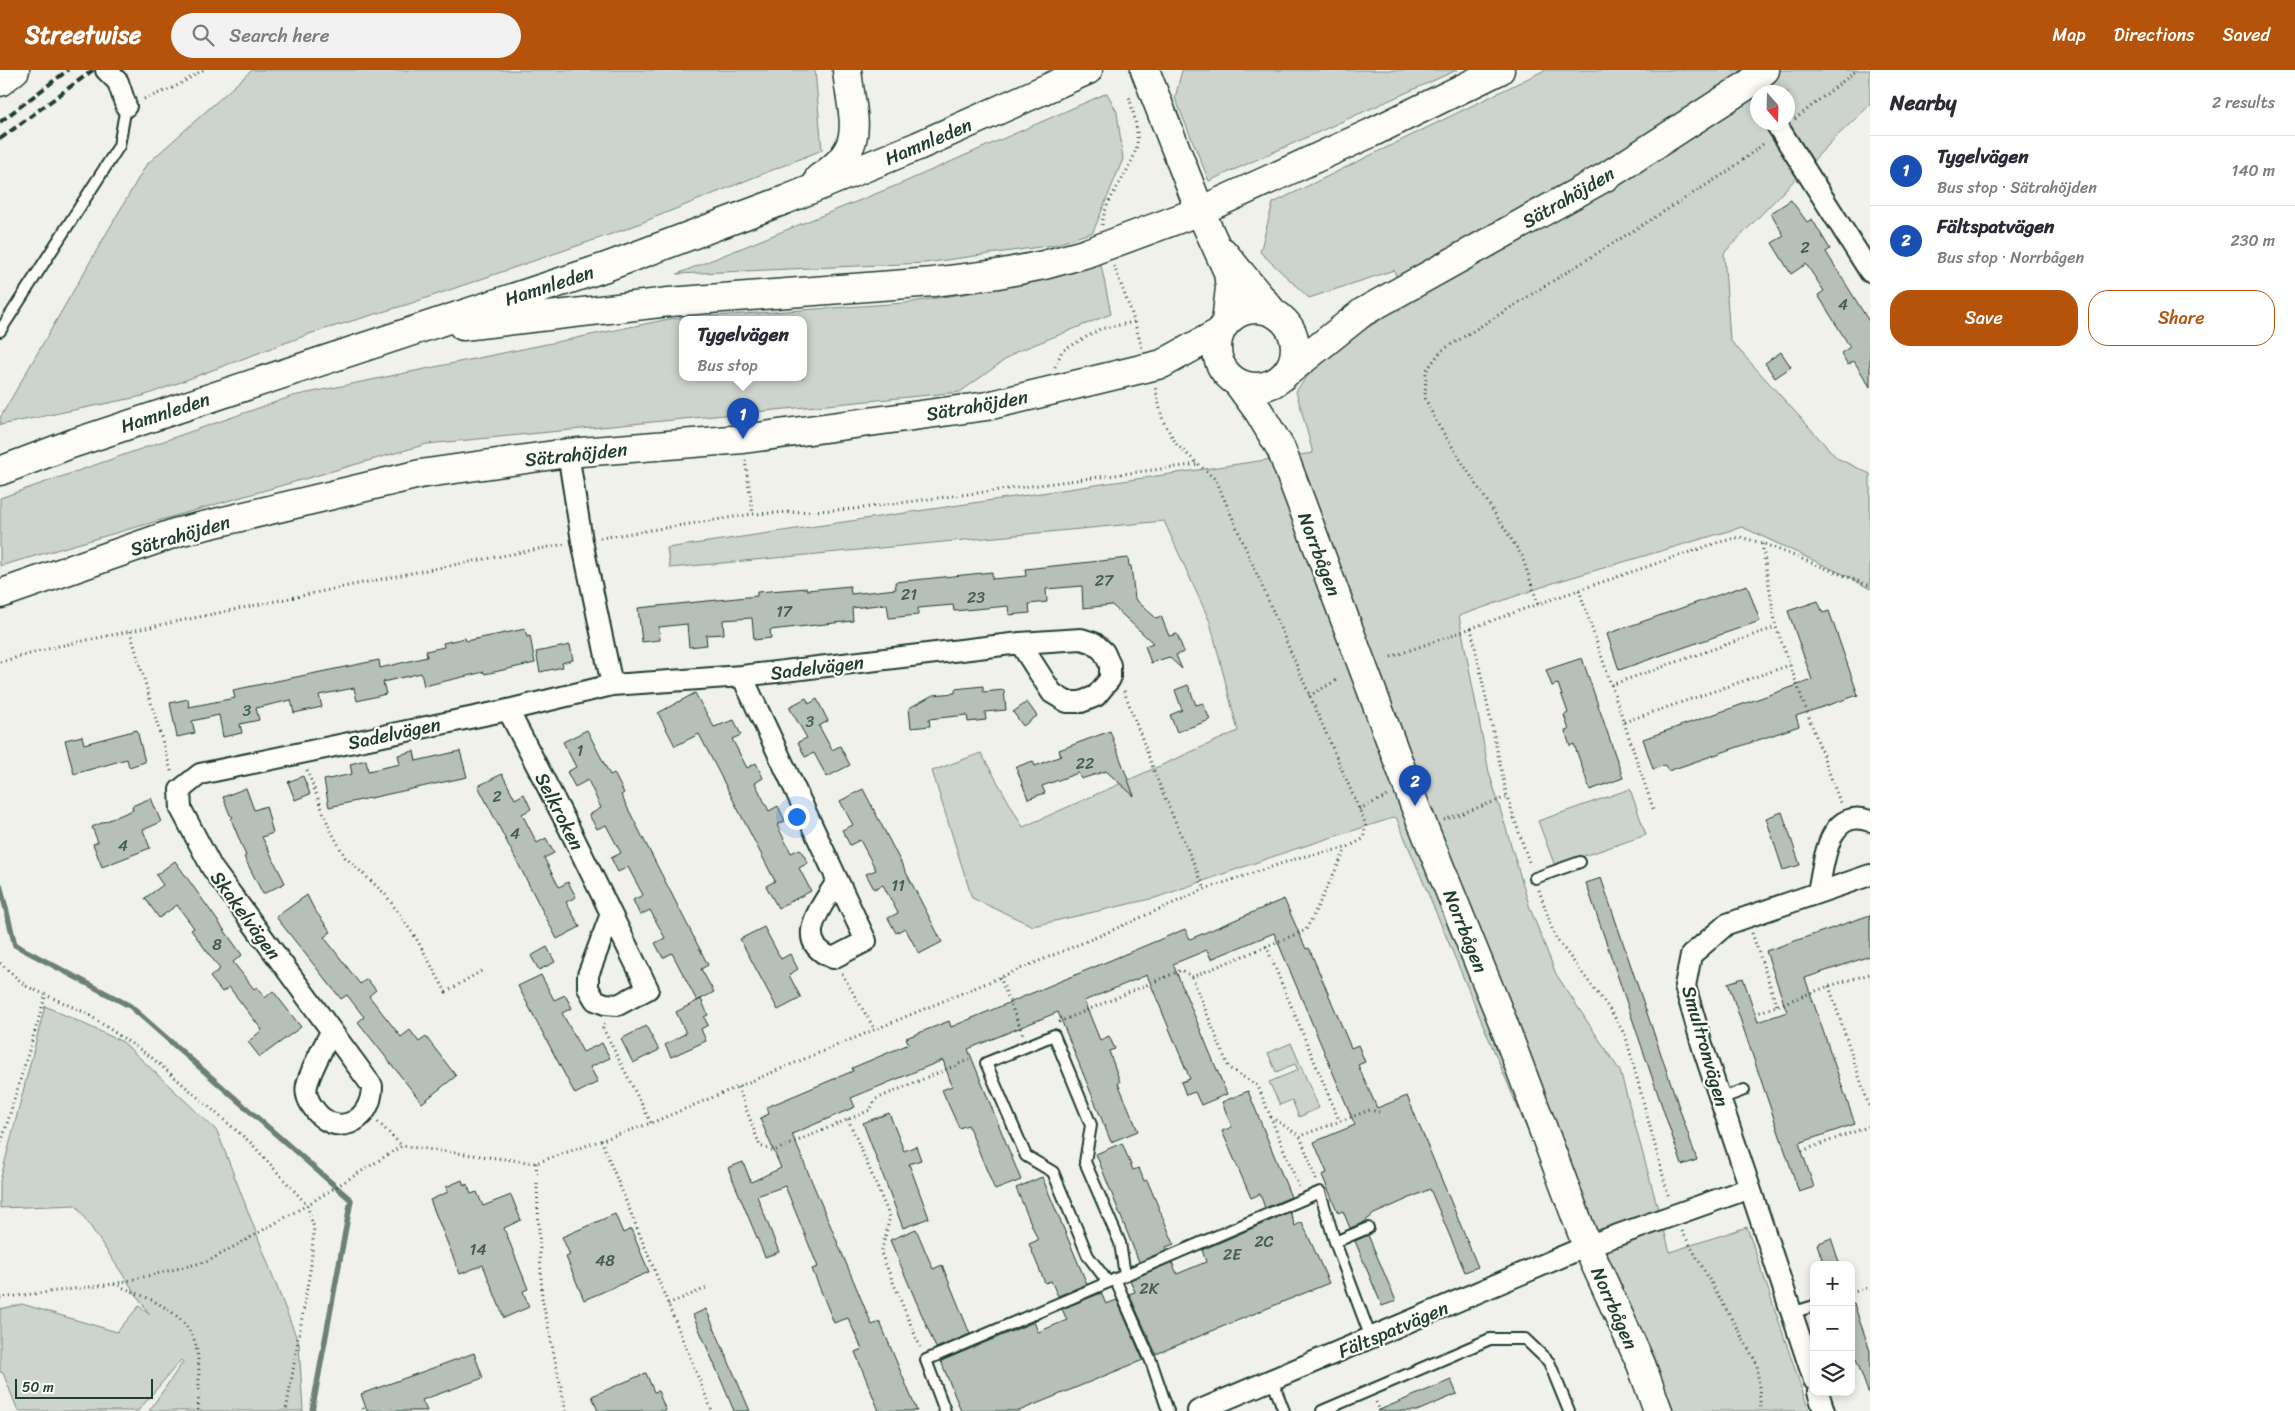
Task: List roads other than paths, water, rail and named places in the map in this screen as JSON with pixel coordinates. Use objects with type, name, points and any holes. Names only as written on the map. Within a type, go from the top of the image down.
[{"type":"street","points":[[0,82],[15,70]]},
{"type":"street","points":[[106,70],[118,82],[126,106]]},
{"type":"street","points":[[785,200],[835,168],[850,149],[855,129],[847,70]]},
{"type":"street","name":"Hamnleden","points":[[0,471],[71,444],[606,267],[785,200],[918,146],[1088,70]]},
{"type":"street","points":[[1145,70],[1200,211],[1228,272],[1230,288],[1217,354],[1232,379],[1248,386],[1270,385],[1285,375],[1294,360],[1296,343],[1290,326],[1277,314],[1217,245]]},
{"type":"street","points":[[400,334],[669,302],[933,282],[998,274],[1084,254],[1200,211],[1380,129],[1500,70]]},
{"type":"street","name":"Sätrahöjden","points":[[1285,375],[1363,312],[1607,176],[1757,83]]},
{"type":"street","points":[[1780,130],[1869,266]]},
{"type":"street","points":[[1223,327],[1236,314],[1247,309],[1259,308],[1277,314]]},
{"type":"street","name":"Sätrahöjden","points":[[1277,314],[1305,324],[1323,324],[1363,312]]},
{"type":"street","name":"Sätrahöjden","points":[[1153,368],[1223,327]]},
{"type":"street","name":"Sätrahöjden","points":[[0,594],[178,532],[420,474],[568,453],[743,439],[987,406],[1153,368],[1203,365],[1232,379]]},
{"type":"street","name":"Norrbågen","points":[[1285,375],[1275,410],[1281,449],[1415,806],[1502,1020],[1587,1246],[1640,1364],[1658,1411]]},
{"type":"street","name":"Norrbågen","points":[[1232,379],[1281,449]]},
{"type":"street","points":[[568,453],[582,541],[612,685]]},
{"type":"street","name":"Sadelvägen","points":[[180,790],[200,774],[508,710],[612,685],[742,676],[1020,643],[1081,639],[1094,643],[1104,652],[1110,666],[1110,679],[1096,696],[1081,702],[1067,702],[1052,693],[1020,643]]},
{"type":"street","points":[[742,676],[866,941],[833,958],[817,950],[810,932],[837,881]]},
{"type":"street","name":"Selkroken","points":[[508,710],[611,914],[648,989],[618,1005],[605,1004],[595,1000],[588,988],[588,975],[611,914]]},
{"type":"street","name":"Skakelvägen","points":[[180,790],[181,809],[212,868],[372,1086],[372,1097],[366,1110],[356,1121],[342,1125],[330,1124],[320,1117],[307,1098],[306,1085],[331,1032]]},
{"type":"street","points":[[1818,892],[1829,842],[1835,829],[1846,820],[1861,818],[1870,821]]},
{"type":"street","name":"Smultronvägen","points":[[1810,1368],[1720,1099],[1685,986],[1691,954],[1727,924],[1870,875]]},
{"type":"street","points":[[1587,1246],[1750,1188]]},
{"type":"street","name":"Fältspatvägen","points":[[1198,1411],[1587,1246]]},
{"type":"street","points":[[1819,1396],[1824,1411]]},
{"type":"lane","points":[[0,331],[119,146],[126,106]]},
{"type":"lane","points":[[1535,878],[1580,862]]},
{"type":"lane","points":[[1116,1278],[1088,1256],[1053,1172],[1026,1156],[986,1063],[1054,1035],[1092,1125],[1085,1162],[1120,1243],[1116,1278],[1168,1411]]},
{"type":"lane","points":[[1720,1099],[1744,1090]]},
{"type":"lane","points":[[946,1411],[926,1360],[1320,1192],[1334,1242],[1371,1338]]},
{"type":"lane","points":[[1334,1242],[1368,1228]]},
{"type":"lane","points":[[1791,1313],[1810,1307]]},
{"type":"lane","points":[[1322,1411],[1490,1339],[1525,1339],[1549,1362],[1569,1411]]},
{"type":"lane","points":[[1272,1380],[1284,1411]]},
{"type":"waterway","points":[[0,885],[15,945],[130,1006],[351,1200],[312,1411]]},
{"type":"railway","points":[[0,122],[68,70]]},
{"type":"railway","points":[[0,139],[93,70]]},
{"type":"place","name":"Tygelvägen","points":[[743,439]]},
{"type":"place","name":"Fältspatvägen","points":[[1415,806]]}]
